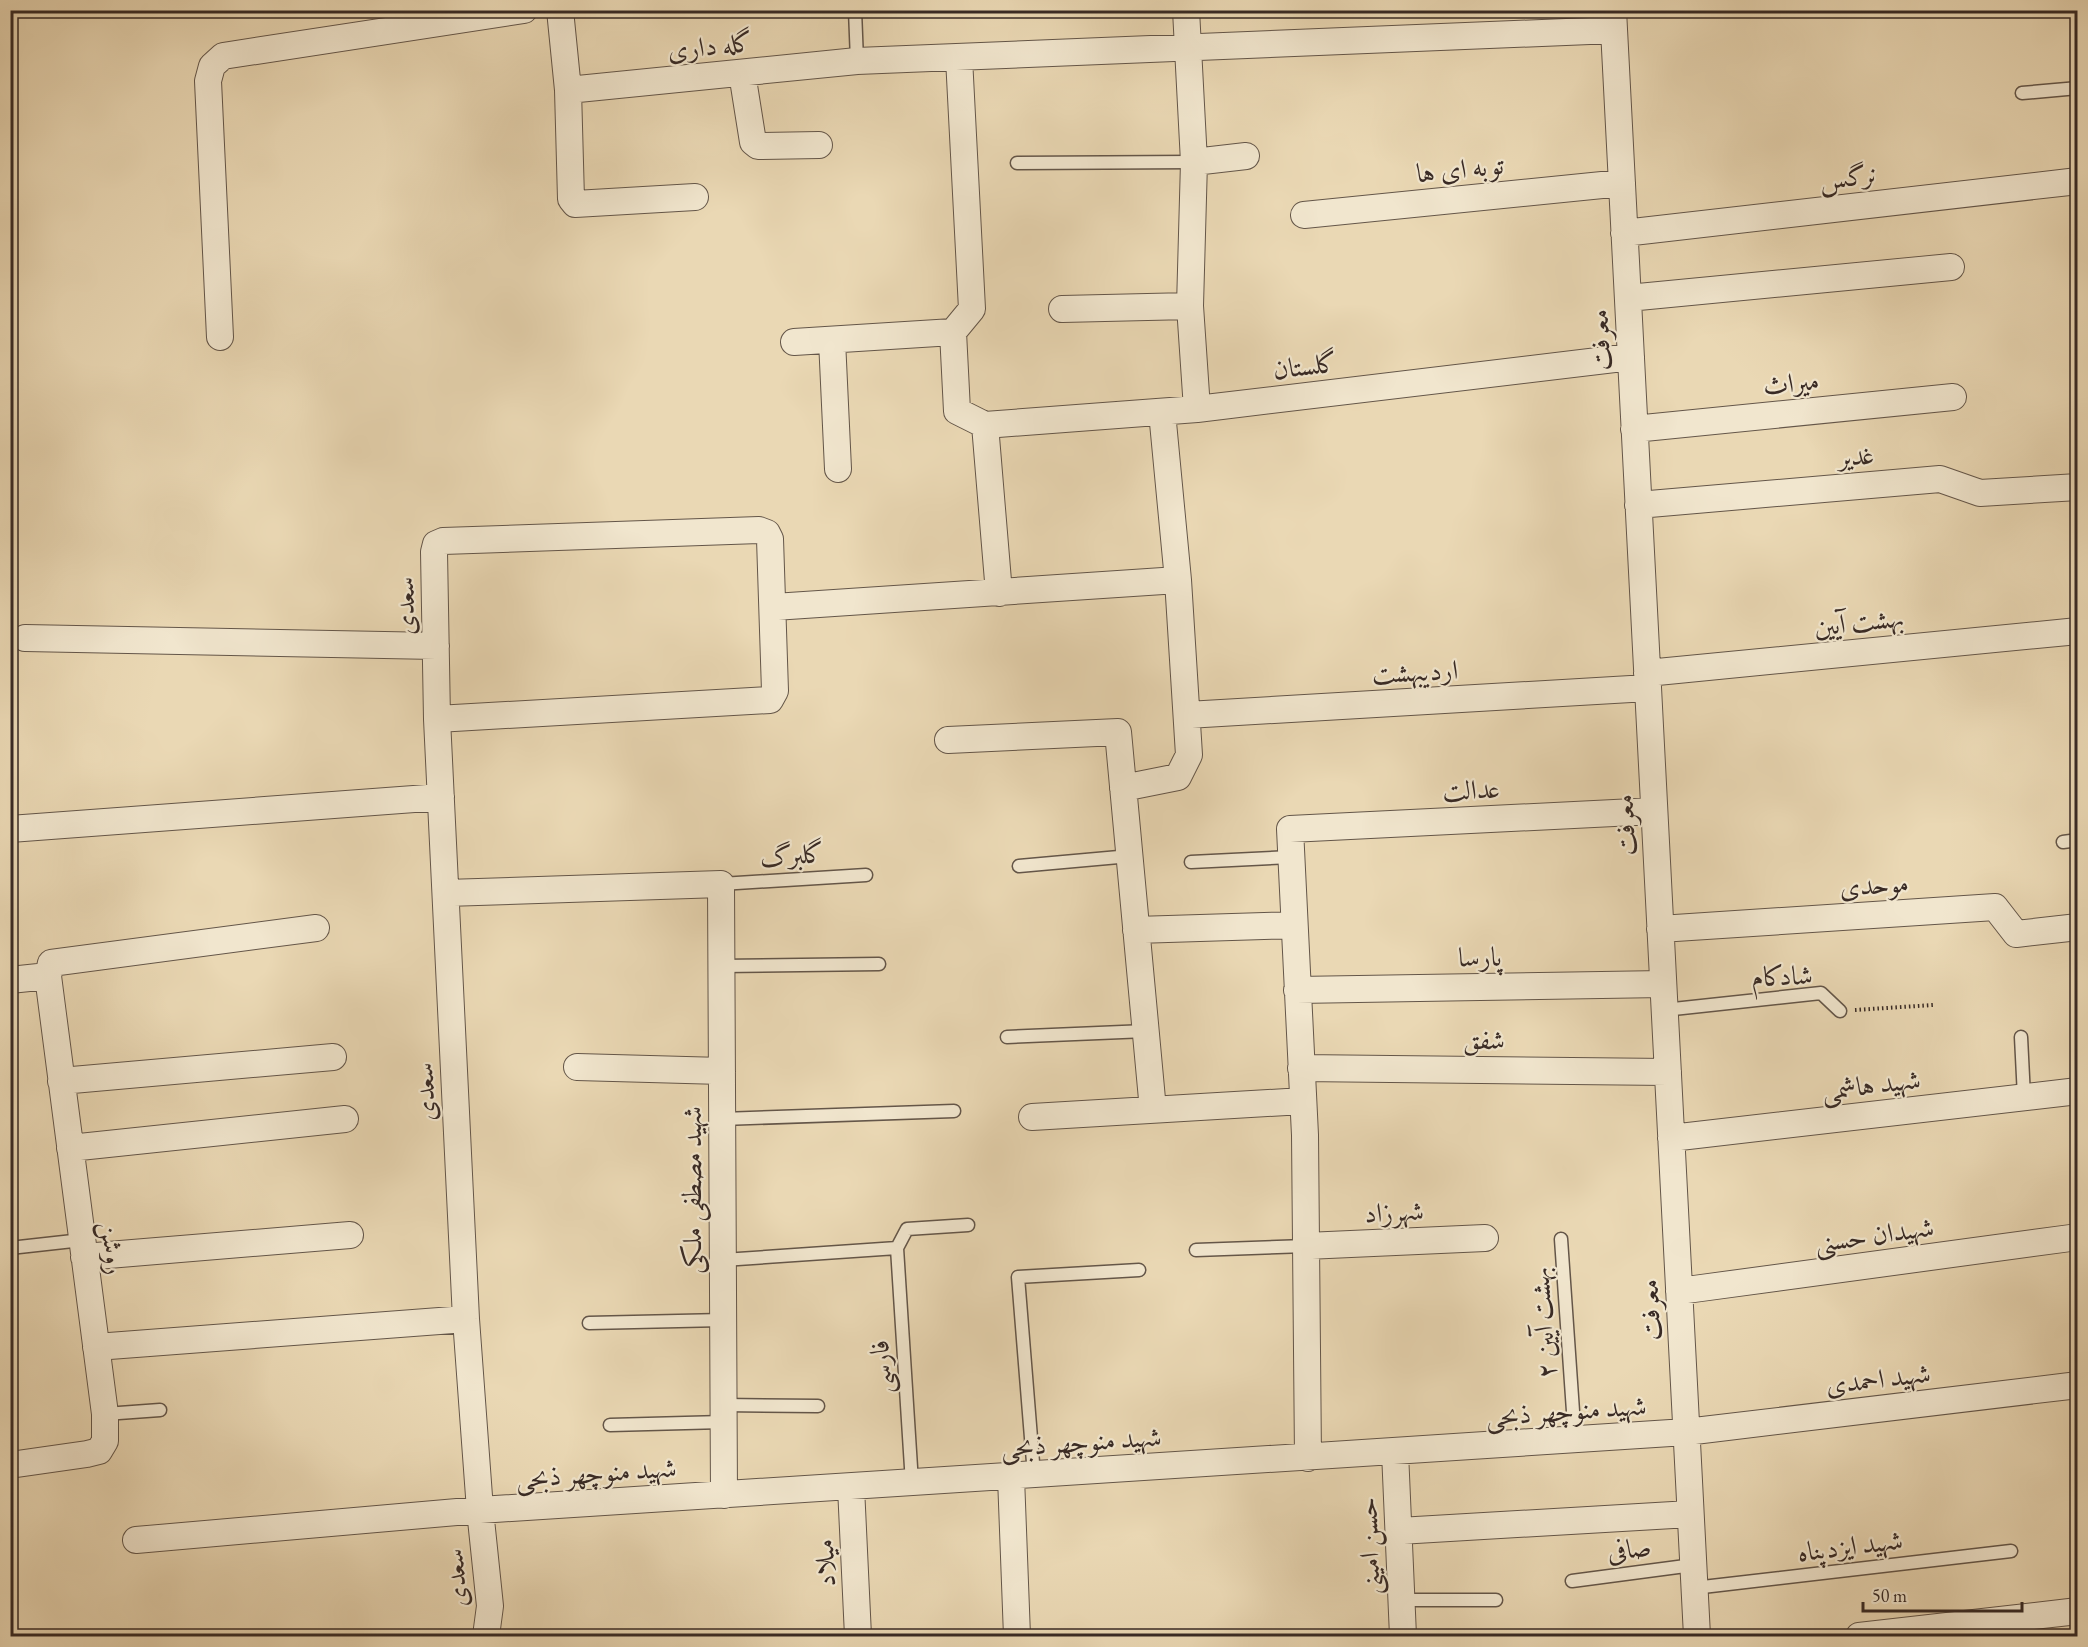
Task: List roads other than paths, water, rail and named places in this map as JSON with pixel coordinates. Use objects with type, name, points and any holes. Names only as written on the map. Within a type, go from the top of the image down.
[{"type":"street","points":[[560,10],[568,90],[572,199],[575,204],[696,196]]},
{"type":"street","points":[[1186,10],[1194,162],[1190,306],[1197,409]]},
{"type":"street","points":[[220,337],[208,81],[212,66],[223,56],[522,11]]},
{"type":"street","name":"گله داری","points":[[568,90],[857,61],[1187,48],[1613,20]]},
{"type":"street","name":"معرفت","points":[[1613,20],[1697,1636]]},
{"type":"street","points":[[959,58],[972,309],[952,332],[957,411],[985,425],[999,593]]},
{"type":"street","points":[[742,73],[753,142],[758,146],[819,145]]},
{"type":"street","points":[[1194,162],[1246,156]]},
{"type":"street","name":"نرگس","points":[[1624,232],[2078,181]]},
{"type":"street","name":"توبه ای ها","points":[[1304,214],[1622,183]]},
{"type":"street","points":[[1628,298],[1951,267]]},
{"type":"street","points":[[1062,309],[1190,306]]},
{"type":"street","points":[[794,342],[952,332]]},
{"type":"street","points":[[832,340],[838,469]]},
{"type":"street","name":"گلستان","points":[[985,425],[1197,409],[1631,357]]},
{"type":"street","name":"میراث","points":[[1635,429],[1953,397]]},
{"type":"street","points":[[1123,788],[1178,777],[1189,755],[1178,580],[1162,412]]},
{"type":"street","name":"غدیر","points":[[1638,505],[1940,479],[1980,493],[2078,487]]},
{"type":"street","name":"سعدی","points":[[486,1636],[490,1606],[480,1510],[466,1319],[437,719],[434,552],[436,544],[443,541],[759,530],[767,533],[770,539],[774,607]]},
{"type":"street","points":[[437,719],[770,700],[775,691],[774,607],[1178,580]]},
{"type":"street","name":"بهشت آیین","points":[[1647,681],[2078,631]]},
{"type":"street","points":[[25,638],[436,646]]},
{"type":"street","name":"اردیبهشت","points":[[1186,716],[1647,681]]},
{"type":"street","points":[[948,740],[1118,732],[1153,1110]]},
{"type":"street","points":[[10,829],[441,797]]},
{"type":"street","name":"عدالت","points":[[1291,857],[1290,829],[1654,811]]},
{"type":"street","points":[[1291,857],[1303,1101],[1308,1458]]},
{"type":"street","points":[[446,893],[721,884]]},
{"type":"street","name":"شهید مصطفی ملکی","points":[[721,884],[724,1495]]},
{"type":"street","name":"موحدی","points":[[1660,929],[1995,907],[2016,934],[2078,927]]},
{"type":"street","points":[[1136,930],[1294,925]]},
{"type":"street","points":[[10,980],[49,970],[316,928]]},
{"type":"street","name":"روشن","points":[[10,1465],[99,1451],[105,1441],[105,1414],[61,1081],[49,970]]},
{"type":"street","name":"پارسا","points":[[1297,990],[1663,984]]},
{"type":"street","points":[[61,1081],[333,1057]]},
{"type":"street","points":[[577,1067],[722,1071]]},
{"type":"street","name":"شفق","points":[[1301,1068],[1668,1072]]},
{"type":"street","name":"شهید هاشمی","points":[[1671,1138],[2078,1091]]},
{"type":"street","points":[[1032,1117],[1303,1101]]},
{"type":"street","points":[[70,1148],[345,1119]]},
{"type":"street","points":[[83,1249],[350,1235]]},
{"type":"street","name":"شهیدان حسنی","points":[[1679,1291],[2078,1237]]},
{"type":"street","name":"شهرزاد","points":[[1306,1246],[1485,1238]]},
{"type":"street","points":[[96,1347],[466,1319]]},
{"type":"street","name":"شهید احمدی","points":[[1686,1432],[2078,1385]]},
{"type":"street","name":"شهید منوچهر ذبحی","points":[[136,1540],[480,1510],[1686,1432]]},
{"type":"street","name":"حسن امینی","points":[[1395,1452],[1403,1636]]},
{"type":"street","points":[[1017,1636],[1023,1476]]},
{"type":"street","name":"میلاد","points":[[851,1487],[858,1636]]},
{"type":"street","points":[[1399,1532],[1690,1514]]},
{"type":"street","points":[[1859,1636],[2078,1611]]},
{"type":"lane","points":[[855,10],[857,61]]},
{"type":"lane","points":[[2022,93],[2078,88]]},
{"type":"lane","points":[[1017,162],[1194,162]]},
{"type":"lane","points":[[2063,842],[2078,840]]},
{"type":"lane","points":[[1019,866],[1130,856]]},
{"type":"lane","points":[[1191,862],[1291,857]]},
{"type":"lane","name":"گلبرگ","points":[[721,884],[866,874]]},
{"type":"lane","points":[[722,966],[879,964]]},
{"type":"lane","name":"شادکام","points":[[1664,1010],[1821,993],[1840,1011]]},
{"type":"lane","points":[[1007,1037],[1146,1031]]},
{"type":"lane","points":[[2021,1037],[2024,1097]]},
{"type":"lane","points":[[722,1119],[954,1111]]},
{"type":"lane","points":[[723,1260],[897,1248],[907,1229],[968,1225]]},
{"type":"lane","name":"بهشت آیین ۲","points":[[1561,1239],[1575,1440]]},
{"type":"lane","points":[[1196,1250],[1306,1246]]},
{"type":"lane","points":[[10,1248],[83,1249]]},
{"type":"lane","name":"فارسی","points":[[897,1248],[912,1483]]},
{"type":"lane","points":[[1023,1476],[1018,1277],[1139,1270]]},
{"type":"lane","points":[[589,1323],[723,1320]]},
{"type":"lane","points":[[610,1425],[818,1406]]},
{"type":"lane","points":[[105,1414],[160,1410]]},
{"type":"lane","name":"شهید ایزدپناه","points":[[1694,1576],[2011,1551]]},
{"type":"lane","name":"صافی","points":[[1572,1581],[1694,1576]]},
{"type":"lane","points":[[1402,1600],[1496,1600]]}]
